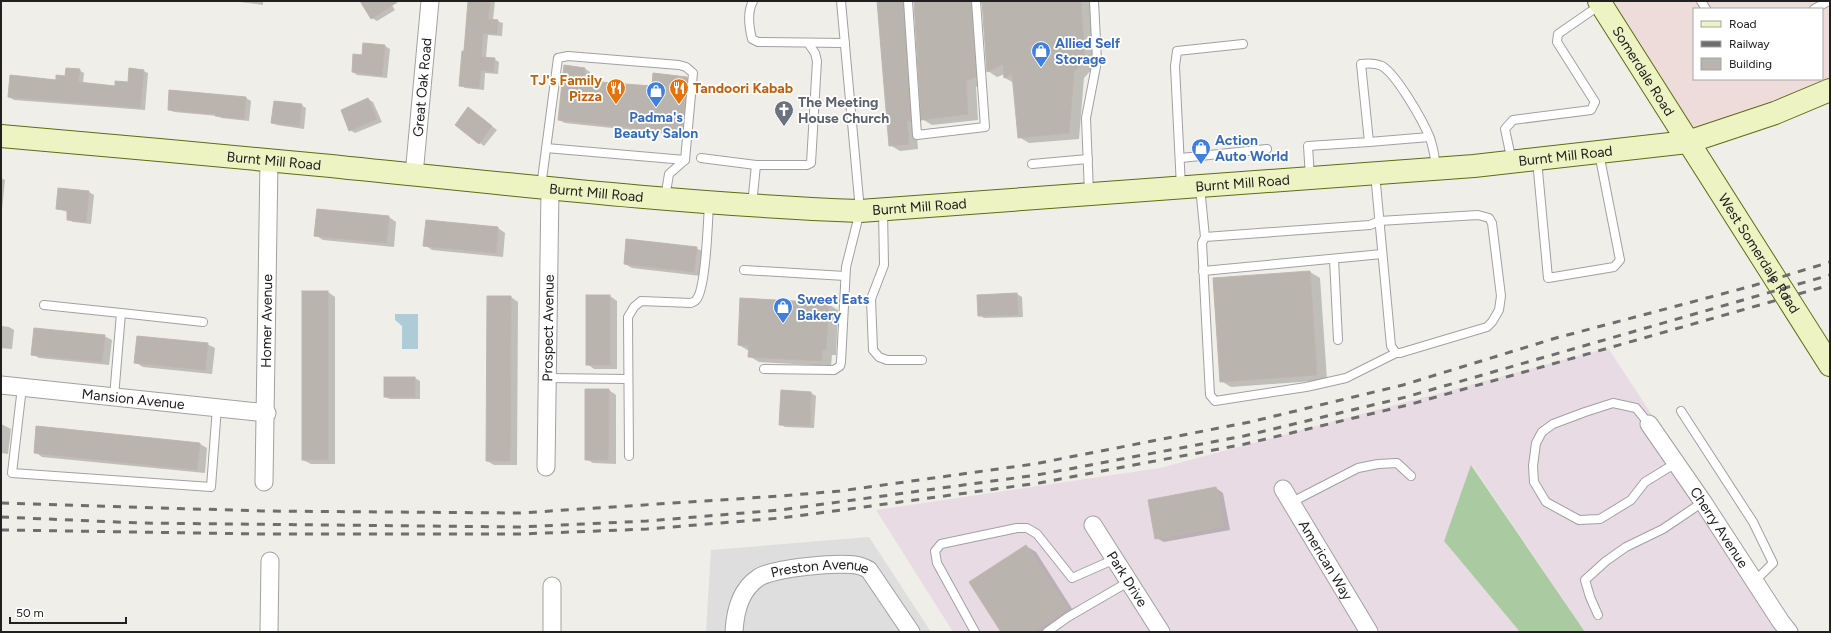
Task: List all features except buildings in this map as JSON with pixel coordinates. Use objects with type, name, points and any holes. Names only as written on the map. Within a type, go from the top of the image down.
[{"type":"main road","name":"Somerdale Road","points":[[1600,3],[1688,142]]},
{"type":"main road","name":"Burnt Mill Road","points":[[1,136],[269,160],[546,188],[709,202],[860,211],[1436,169],[1688,142],[1775,113],[1830,90]]},
{"type":"main road","name":"West Somerdale Road","points":[[1688,142],[1830,364]]},
{"type":"street","name":"Great Oak Road","points":[[414,175],[430,1]]},
{"type":"street","name":"Homer Avenue","points":[[264,482],[267,413],[269,160]]},
{"type":"street","name":"Prospect Avenue","points":[[546,188],[548,378],[546,467]]},
{"type":"street","name":"Mansion Avenue","points":[[1,385],[267,413]]},
{"type":"street","name":"Cherry Avenue","points":[[1649,424],[1703,502],[1789,632]]},
{"type":"street","name":"American Way","points":[[1288,495],[1369,632]]},
{"type":"street","name":"Park Drive","points":[[1093,525],[1162,632]]},
{"type":"street","points":[[269,632],[270,561]]},
{"type":"street","name":"Preston Avenue","points":[[734,632],[735,618],[739,602],[744,593],[758,577],[773,572],[823,565],[846,564],[860,566],[869,570],[911,632]]},
{"type":"street","points":[[552,586],[552,632]]},
{"type":"lane","points":[[753,1],[749,7],[750,30],[752,39],[758,42],[845,43]]},
{"type":"lane","points":[[764,368],[834,370],[840,366],[846,267],[860,211],[841,1]]},
{"type":"lane","points":[[908,1],[917,135],[985,127],[976,1]]},
{"type":"lane","points":[[1089,194],[1086,118],[1097,61],[1094,1]]},
{"type":"lane","points":[[1816,8],[1829,1]]},
{"type":"lane","points":[[1512,162],[1505,129],[1513,120],[1591,110],[1595,102],[1556,42],[1558,34],[1600,3]]},
{"type":"lane","points":[[701,158],[756,165],[807,165],[811,163],[817,60],[815,53],[808,43]]},
{"type":"lane","points":[[1205,237],[1370,225],[1379,221],[1478,215],[1489,218],[1492,223],[1501,296],[1499,310],[1492,322],[1487,326],[1396,353],[1346,378],[1306,387],[1215,401],[1210,395],[1202,243],[1205,237],[1181,158],[1174,66],[1177,51],[1243,44]]},
{"type":"lane","points":[[546,188],[546,148],[558,58],[568,56],[686,67],[693,74],[685,160],[669,174],[665,198]]},
{"type":"lane","points":[[1369,142],[1361,64],[1376,64],[1383,67],[1411,102],[1429,137],[1436,169]]},
{"type":"lane","points":[[1310,178],[1308,146],[1429,137]]},
{"type":"lane","points":[[546,148],[685,160]]},
{"type":"lane","points":[[1181,158],[1267,149]]},
{"type":"lane","points":[[1537,159],[1548,278],[1614,267],[1620,260],[1599,152]]},
{"type":"lane","points":[[1032,164],[1088,159]]},
{"type":"lane","points":[[752,205],[756,165]]},
{"type":"lane","points":[[1375,173],[1391,346],[1396,353]]},
{"type":"lane","points":[[629,456],[627,379],[628,317],[634,307],[641,301],[691,303],[696,300],[700,293],[706,257],[709,202]]},
{"type":"lane","points":[[883,209],[884,265],[872,299],[873,350],[879,357],[887,360],[922,360]]},
{"type":"lane","points":[[1203,271],[1382,254]]},
{"type":"lane","points":[[1334,259],[1338,340]]},
{"type":"lane","points":[[744,270],[845,276]]},
{"type":"lane","points":[[44,305],[203,322]]},
{"type":"lane","points":[[114,397],[121,313]]},
{"type":"lane","points":[[548,378],[627,379]]},
{"type":"lane","points":[[22,387],[12,473],[211,488],[217,407]]},
{"type":"lane","points":[[1649,424],[1636,408],[1613,403],[1584,412],[1554,424],[1542,432],[1536,443],[1533,466],[1534,482],[1546,502],[1580,520],[1600,519],[1631,500],[1645,482],[1676,463]]},
{"type":"lane","points":[[1681,412],[1753,522],[1773,563],[1755,581]]},
{"type":"lane","points":[[1288,495],[1358,468],[1378,464],[1397,463],[1411,476]]},
{"type":"lane","points":[[1598,615],[1590,597],[1585,580],[1606,561],[1626,547],[1662,529],[1703,502]]},
{"type":"lane","points":[[975,632],[937,563],[936,551],[941,544],[1017,528],[1027,528],[1037,534],[1072,578],[1115,559]]},
{"type":"lane","points":[[1047,632],[1068,617],[1130,581]]},
{"type":"shaded area","points":[[1599,1],[1830,1],[1830,90],[1688,142]]},
{"type":"shaded area","points":[[1608,348],[1795,632],[1585,632],[1472,465],[1444,541],[1520,632],[953,632],[876,510],[1160,468]]},
{"type":"shaded area","points":[[869,537],[931,632],[706,632],[711,550]]},
{"type":"green space","points":[[1471,465],[1585,632],[1520,632],[1444,541]]},
{"type":"water","points":[[395,314],[418,314],[418,349],[402,349],[402,326],[395,320]]},
{"type":"railway","points":[[1,503],[262,511],[520,513],[840,491],[1034,464],[1250,422],[1403,385],[1556,338],[1752,286],[1830,262]]},
{"type":"railway","points":[[1,517],[140,523],[519,527],[647,521],[780,510],[1037,475],[1244,436],[1406,397],[1830,275]]},
{"type":"railway","points":[[1,530],[263,534],[521,534],[647,529],[781,518],[842,510],[1039,483],[1245,444],[1408,405],[1830,285]]},
{"type":"place","name":"Allied Self Storage","points":[[1041,68]]},
{"type":"place","name":"TJ's Family Pizza","points":[[616,105]]},
{"type":"place","name":"Tandoori Kabab","points":[[679,105]]},
{"type":"place","name":"Padma's Beauty Salon","points":[[656,108]]},
{"type":"place","name":"The Meeting House Church","points":[[784,127]]},
{"type":"place","name":"Action Auto World","points":[[1201,165]]},
{"type":"place","name":"Sweet Eats Bakery","points":[[783,324]]}]
